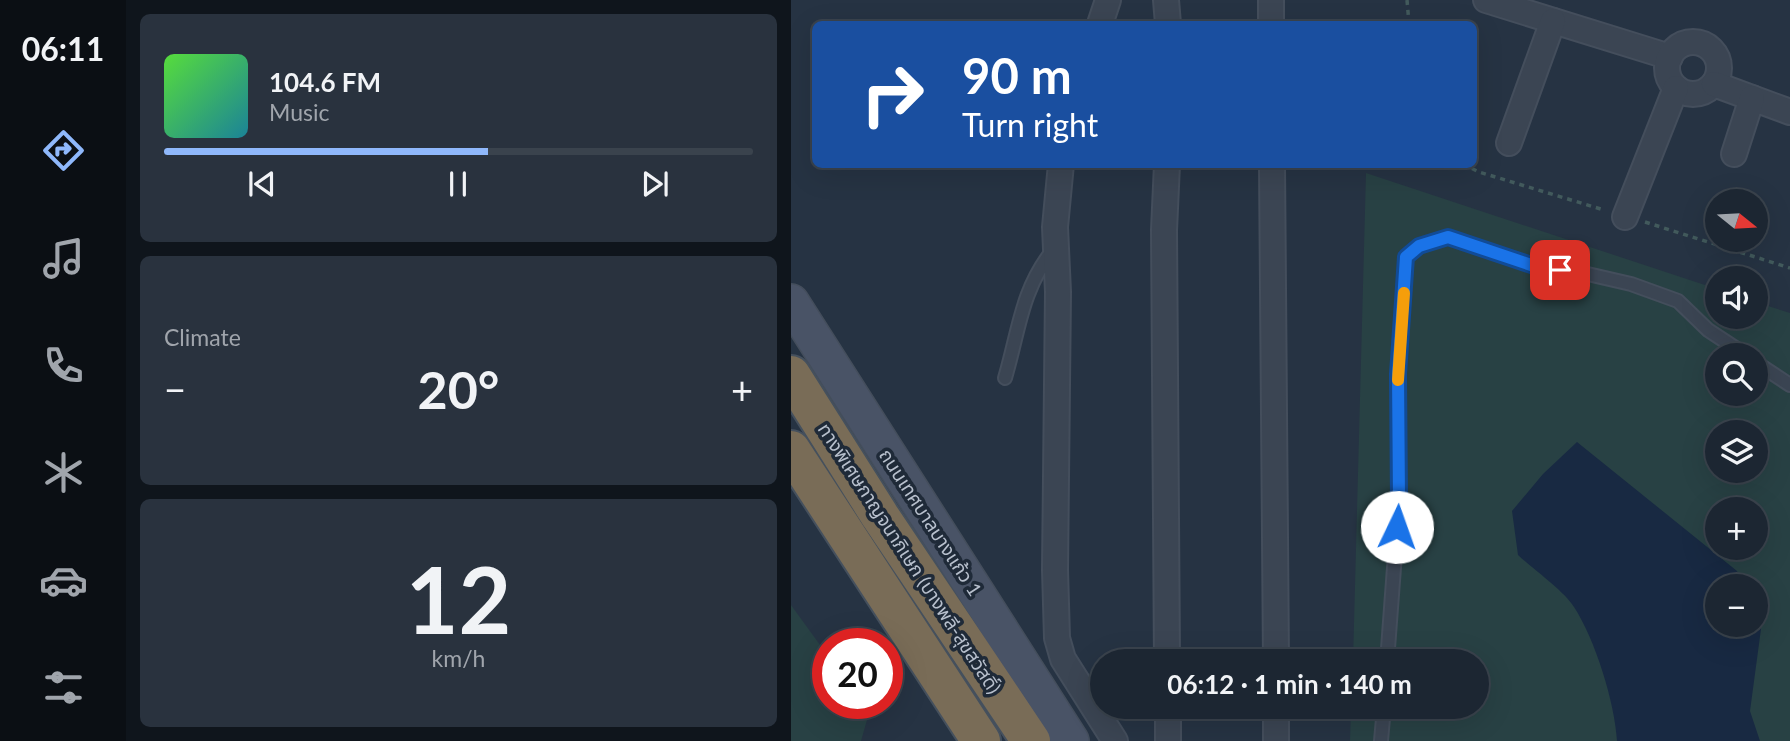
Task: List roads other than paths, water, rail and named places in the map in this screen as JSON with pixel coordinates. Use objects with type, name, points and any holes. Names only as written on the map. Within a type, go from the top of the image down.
[{"type":"highway","name":"ทางพิเศษกาญจนาภิเษก (บางพลี-สุขสวัสดิ์)","points":[[791,375],[880,516],[1031,741]]},
{"type":"highway","points":[[791,450],[981,741]]},
{"type":"main road","name":"ถนนเทศบาลบางแก้ว 1","points":[[791,302],[1071,741]]},
{"type":"street","points":[[1101,21],[1108,0]]},
{"type":"street","points":[[1166,0],[1168,21]]},
{"type":"street","points":[[1271,0],[1271,21]]},
{"type":"street","points":[[1486,0],[1670,57]]},
{"type":"street","points":[[1509,142],[1553,20]]},
{"type":"street","points":[[1691,42],[1708,46],[1714,52],[1720,69],[1714,84],[1708,90],[1692,94],[1677,88],[1668,74],[1670,57],[1682,44],[1691,42]]},
{"type":"street","points":[[1714,84],[1790,112]]},
{"type":"street","points":[[1626,216],[1677,88]]},
{"type":"street","points":[[1734,154],[1752,98]]},
{"type":"street","points":[[1061,168],[1056,215],[1057,638],[1063,659],[1115,741]]},
{"type":"street","points":[[1167,168],[1164,230],[1167,649]]},
{"type":"street","points":[[1272,168],[1276,649]]},
{"type":"street","points":[[1168,719],[1168,741]]},
{"type":"street","points":[[1276,719],[1276,741]]},
{"type":"lane","points":[[1388,649],[1399,500],[1398,374],[1406,257],[1419,246],[1448,237],[1540,268],[1579,272],[1631,284],[1678,301],[1709,330],[1728,343]]},
{"type":"lane","points":[[1005,379],[1029,288],[1039,268],[1056,247]]},
{"type":"lane","points":[[1768,371],[1790,385]]},
{"type":"lane","points":[[1381,741],[1383,719]]},
{"type":"water","points":[[1577,442],[1705,545],[1705,560],[1723,560],[1737,571],[1738,574],[1705,574],[1705,637],[1760,637],[1750,711],[1760,741],[1617,741],[1608,690],[1582,620],[1556,587],[1518,555],[1512,511],[1543,474]]}]
